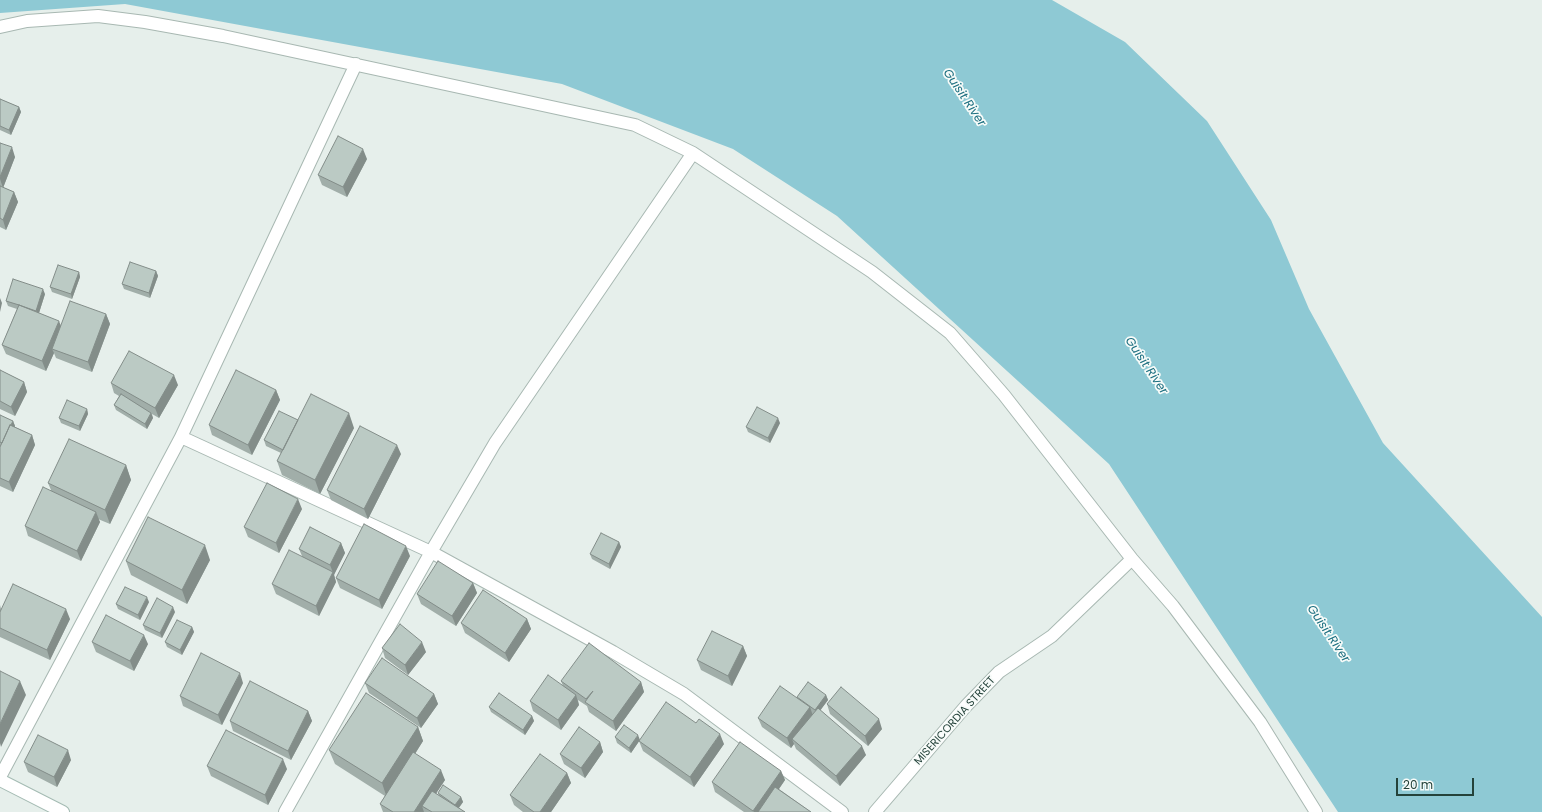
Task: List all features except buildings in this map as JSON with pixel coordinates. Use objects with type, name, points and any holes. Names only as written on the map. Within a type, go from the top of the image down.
[{"type":"street","points":[[0,27],[27,21],[98,16],[145,22],[223,36],[635,125],[693,152],[872,272],[950,333],[1004,395],[1132,559],[1173,606],[1260,722],[1316,812]]},
{"type":"street","points":[[0,777],[181,437],[356,64]]},
{"type":"street","points":[[285,812],[431,552],[495,443],[693,152]]},
{"type":"street","points":[[181,437],[431,552],[612,652],[684,694],[842,812]]},
{"type":"street","name":"MISERICORDIA STREET","points":[[875,812],[966,706],[999,672],[1052,636],[1132,559]]},
{"type":"street","points":[[0,780],[63,812]]},
{"type":"water","name":"Guisit River","points":[[0,0],[1052,0],[1125,42],[1207,121],[1271,220],[1309,309],[1383,443],[1542,617],[1542,812],[1338,812],[1109,464],[837,216],[733,149],[562,84],[125,4],[0,13]]}]
